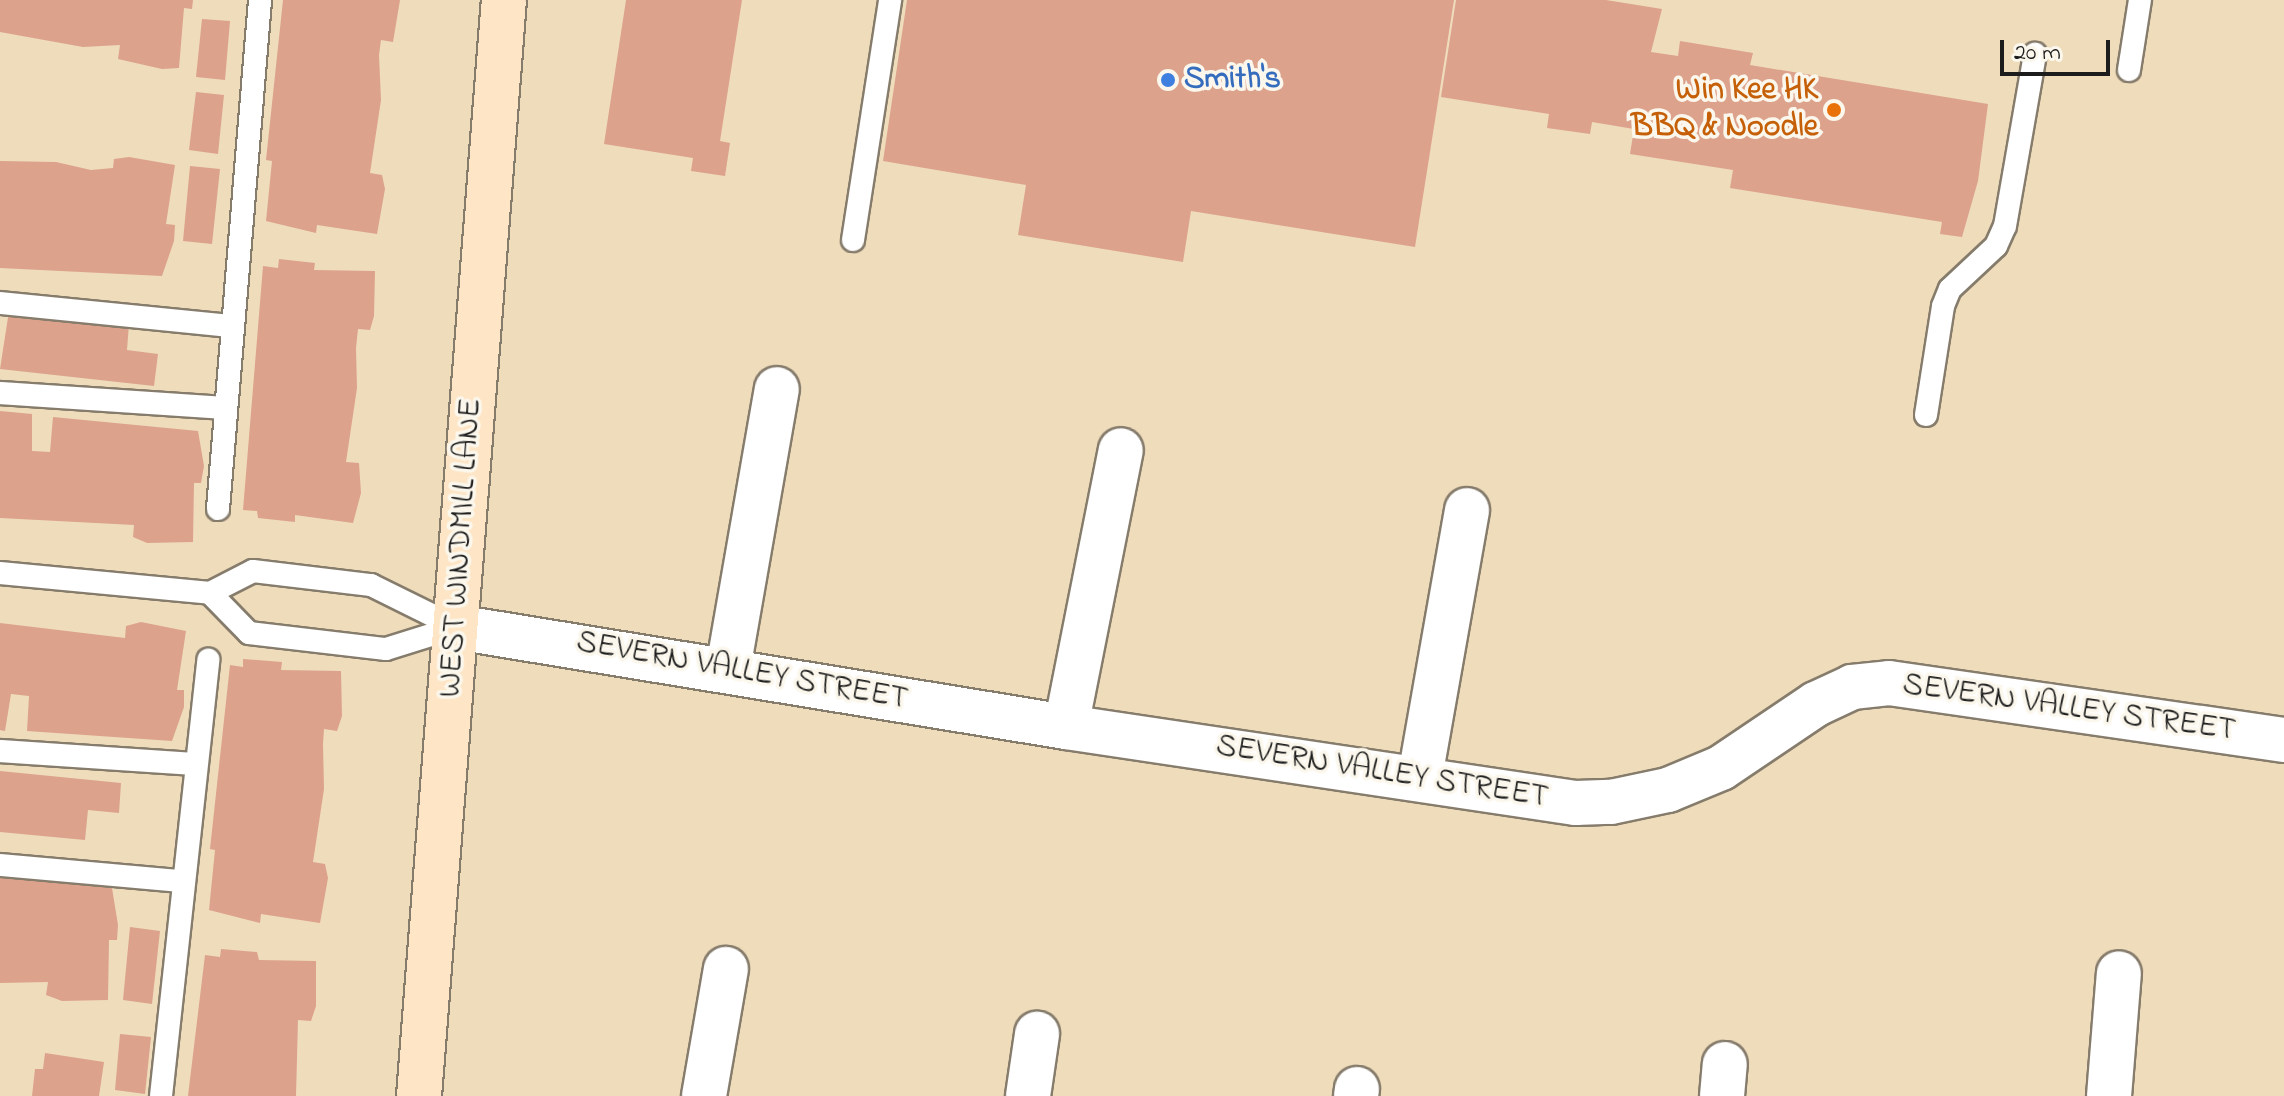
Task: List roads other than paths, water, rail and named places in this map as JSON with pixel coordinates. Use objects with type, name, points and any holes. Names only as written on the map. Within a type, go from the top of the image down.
[{"type":"main road","name":"WEST WINDMILL LANE","points":[[419,1096],[504,0]]},
{"type":"street","points":[[728,669],[777,389]]},
{"type":"street","points":[[1066,727],[1121,450]]},
{"type":"street","points":[[1420,777],[1467,510]]},
{"type":"street","name":"SEVERN VALLEY STREET","points":[[456,627],[728,669],[1066,727],[1420,777],[1575,803],[1611,802],[1668,790],[1721,768],[1816,704],[1852,687],[1889,683],[2284,740]]},
{"type":"street","points":[[704,1096],[726,969]]},
{"type":"street","points":[[2109,1096],[2119,973]]},
{"type":"street","points":[[1028,1096],[1037,1034]]},
{"type":"lane","points":[[218,509],[260,0]]},
{"type":"lane","points":[[853,240],[890,0]]},
{"type":"lane","points":[[2129,70],[2140,0]]},
{"type":"lane","points":[[1926,415],[1943,306],[1950,289],[1996,246],[2005,226],[2035,54]]},
{"type":"lane","points":[[0,303],[232,326]]},
{"type":"lane","points":[[0,393],[226,408]]},
{"type":"lane","points":[[0,573],[210,593],[253,571],[371,585],[456,627]]},
{"type":"lane","points":[[210,593],[249,633],[386,649],[456,627]]},
{"type":"lane","points":[[161,1096],[181,881],[208,660]]},
{"type":"lane","points":[[0,751],[195,764]]},
{"type":"lane","points":[[0,865],[181,881]]},
{"type":"place","name":"Smith's","points":[[1168,80]]},
{"type":"place","name":"Win Kee HK BBQ & Noodle","points":[[1834,110]]}]
